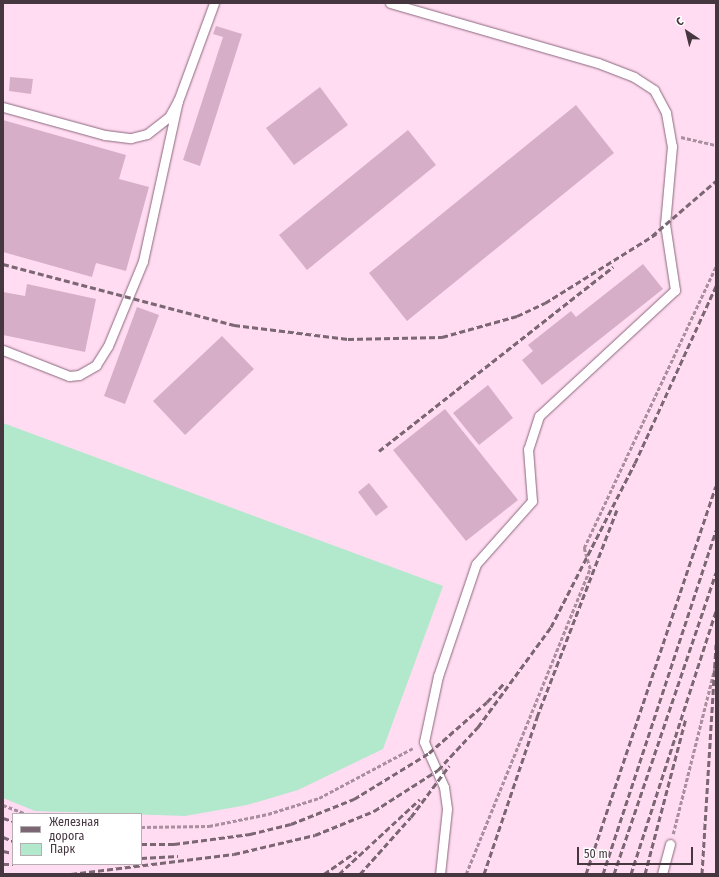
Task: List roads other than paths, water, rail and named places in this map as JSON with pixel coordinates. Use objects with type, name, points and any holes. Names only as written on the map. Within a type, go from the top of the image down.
[{"type":"lane","points":[[3,350],[69,376],[80,375],[96,365],[108,346],[143,261],[178,101],[214,3]]},
{"type":"lane","points":[[390,3],[598,63],[634,76],[654,90],[666,113],[670,135],[665,224],[675,290],[539,416],[528,449],[532,501],[476,564],[438,676],[424,742],[444,787],[447,809],[440,874]]},
{"type":"lane","points":[[3,107],[105,136],[131,138],[159,127],[178,101]]},
{"type":"lane","points":[[662,874],[670,844]]},
{"type":"railway","points":[[652,236],[716,181]]},
{"type":"railway","points":[[3,264],[234,325],[348,339],[442,337],[517,316],[545,303],[656,234]]},
{"type":"railway","points":[[379,451],[613,267]]},
{"type":"railway","points":[[71,874],[234,854],[315,835],[374,811],[438,770],[478,727],[551,627],[635,463],[716,286]]},
{"type":"railway","points":[[586,874],[716,486]]},
{"type":"railway","points":[[484,874],[537,717],[617,510]]},
{"type":"railway","points":[[603,874],[716,530]]},
{"type":"railway","points":[[614,874],[716,573]]},
{"type":"railway","points":[[631,874],[716,611]]},
{"type":"railway","points":[[702,874],[716,644]]},
{"type":"railway","points":[[142,844],[174,844],[250,834],[291,824],[354,799],[429,753],[487,702],[505,682]]},
{"type":"railway","points":[[645,874],[686,718]]},
{"type":"railway","points":[[360,874],[411,817],[449,766]]},
{"type":"railway","points":[[339,874],[420,799]]},
{"type":"railway","points":[[3,818],[12,821]]},
{"type":"railway","points":[[3,837],[12,841]]},
{"type":"railway","points":[[3,851],[12,853]]},
{"type":"railway","points":[[324,874],[357,851]]},
{"type":"railway","points":[[142,858],[178,856]]},
{"type":"railway","points":[[3,864],[12,864]]}]
